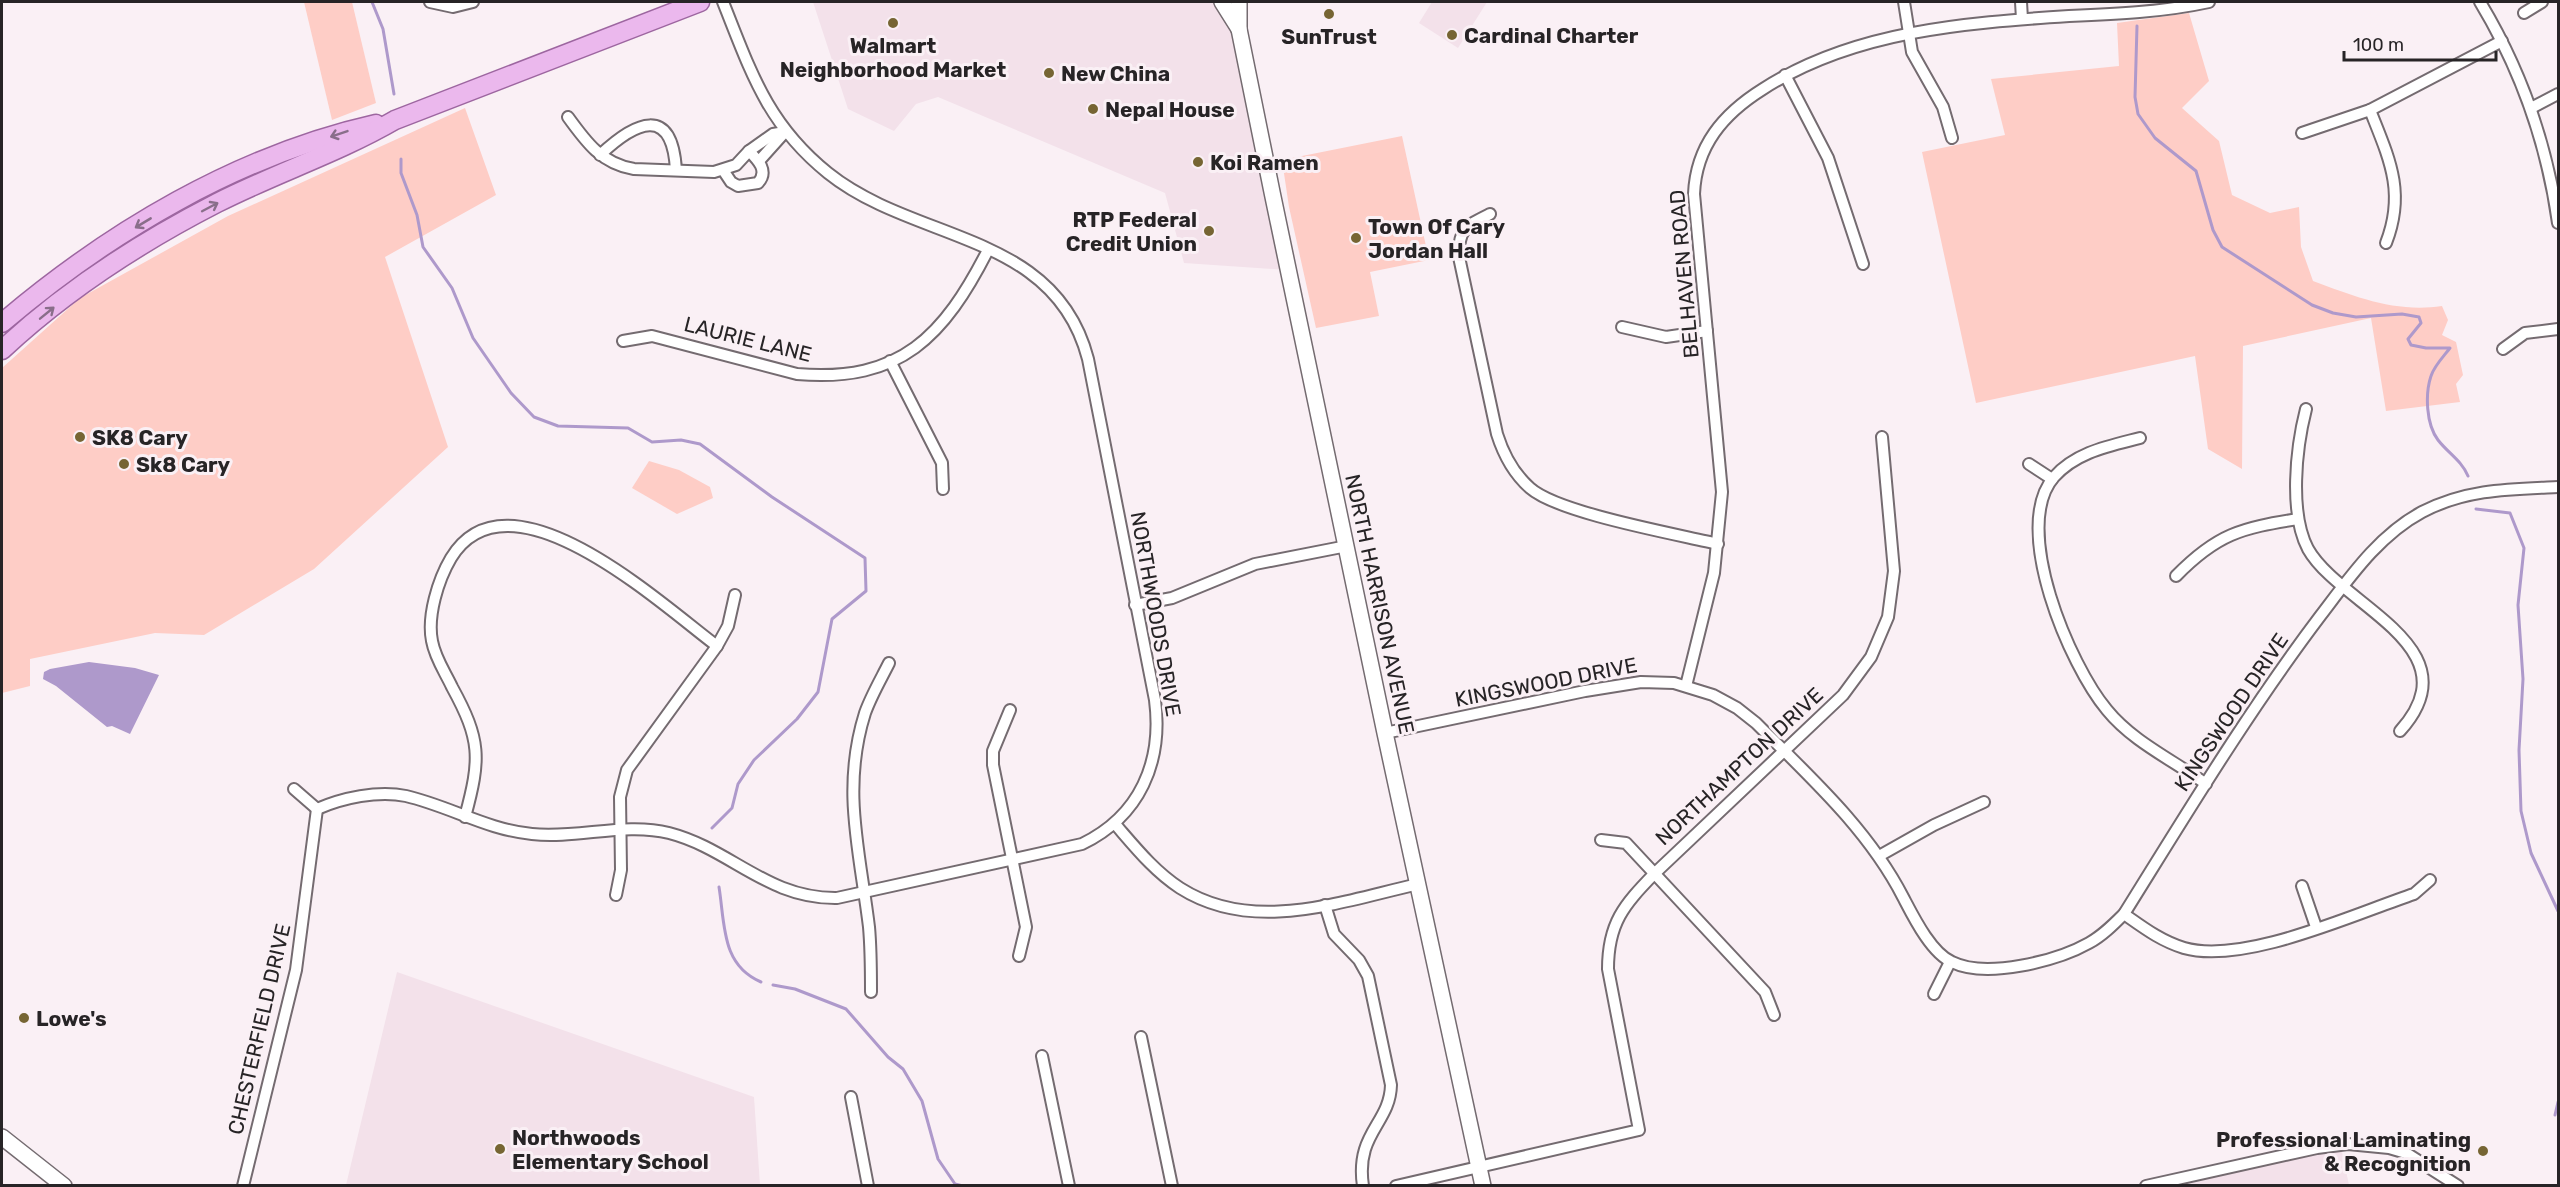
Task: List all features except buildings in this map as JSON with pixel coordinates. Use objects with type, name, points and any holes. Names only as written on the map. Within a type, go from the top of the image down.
[{"type":"main road","points":[[2,323],[94,254],[215,181],[326,138],[395,120],[700,2]]},
{"type":"main road","name":"NORTH HARRISON AVENUE","points":[[1222,2],[1239,29]]},
{"type":"main road","name":"NORTH HARRISON AVENUE","points":[[1239,2],[1239,29],[1385,733],[1483,1185]]},
{"type":"main road","points":[[2,350],[80,288],[191,217],[353,144],[395,120]]},
{"type":"main road","points":[[2,1137],[54,1182]]},
{"type":"street","points":[[430,2],[453,7],[472,2]]},
{"type":"street","name":"NORTHWOODS DRIVE","points":[[316,809],[364,796],[397,795],[492,826],[533,835],[621,831],[670,833],[794,894],[822,898],[863,894],[1083,844],[1115,824],[1129,809],[1149,777],[1157,739],[1155,700],[1088,358],[1080,333],[1068,310],[1049,286],[1031,271],[855,191],[829,174],[785,132],[753,79],[723,2]]},
{"type":"street","points":[[1904,2],[1908,34],[1917,64],[1943,107],[1952,138]]},
{"type":"street","points":[[2021,2],[2022,19]]},
{"type":"street","name":"BELHAVEN ROAD","points":[[1686,686],[1708,603],[1722,513],[1722,467],[1707,331],[1695,202],[1695,177],[1699,158],[1723,120],[1750,97],[1785,75],[1826,56],[1908,34],[1946,27],[2022,19],[2155,11],[2209,2]]},
{"type":"street","points":[[2480,2],[2502,41],[2531,108],[2551,174],[2559,223]]},
{"type":"street","points":[[2524,13],[2542,2]]},
{"type":"street","points":[[2302,133],[2370,110],[2502,41]]},
{"type":"street","points":[[1785,75],[1828,158],[1863,264]]},
{"type":"street","points":[[2531,108],[2559,94]]},
{"type":"street","points":[[2370,110],[2384,145],[2396,191],[2395,219],[2386,243]]},
{"type":"street","points":[[568,117],[589,146],[623,168],[714,172],[723,170],[736,165],[749,151],[773,134],[785,132]]},
{"type":"street","points":[[600,155],[619,137],[654,126],[670,134],[674,144],[676,170]]},
{"type":"street","points":[[759,161],[785,132]]},
{"type":"street","points":[[723,170],[731,182],[738,186],[751,186],[761,179],[763,172],[759,161],[749,151]]},
{"type":"street","points":[[1490,214],[1468,226],[1462,232],[1459,257],[1497,434],[1516,472],[1531,489],[1558,505],[1718,544]]},
{"type":"street","name":"LAURIE LANE","points":[[623,341],[652,336],[789,372],[818,376],[861,372],[890,362],[930,336],[950,315],[968,290],[988,250]]},
{"type":"street","points":[[1622,327],[1666,337],[1707,331]]},
{"type":"street","points":[[2503,349],[2525,333],[2559,329]]},
{"type":"street","points":[[890,362],[942,463],[943,489]]},
{"type":"street","points":[[2306,409],[2299,461],[2298,519],[2308,549],[2315,559],[2401,634],[2417,663],[2421,675],[2420,701],[2413,716],[2400,731]]},
{"type":"street","name":"NORTHAMPTON DRIVE","points":[[1479,1167],[1639,1130],[1610,988],[1608,954],[1618,916],[1625,903],[1654,874],[1784,752],[1854,682],[1878,643],[1888,617],[1894,586],[1895,556],[1882,437]]},
{"type":"street","points":[[2140,438],[2083,455],[2062,468],[2052,479],[2039,508],[2038,530],[2052,602],[2069,647],[2107,711],[2144,743],[2206,784]]},
{"type":"street","points":[[2029,464],[2052,479]]},
{"type":"street","name":"KINGSWOOD DRIVE","points":[[1385,733],[1620,684],[1661,682],[1686,686],[1713,695],[1737,708],[1784,752],[1879,856],[1928,938],[1950,962],[1982,968],[2044,960],[2090,942],[2124,914],[2284,664],[2344,585],[2394,531],[2440,504],[2474,492],[2559,487]]},
{"type":"street","points":[[2176,576],[2206,548],[2227,536],[2251,527],[2298,519]]},
{"type":"street","points":[[465,817],[476,777],[476,740],[468,716],[436,657],[430,629],[437,595],[448,564],[463,544],[477,532],[509,524],[529,527],[547,534],[608,564],[717,646]]},
{"type":"street","points":[[1135,605],[1172,598],[1256,564],[1347,546]]},
{"type":"street","points":[[616,896],[621,870],[620,797],[627,770],[717,646],[728,626],[735,595]]},
{"type":"street","points":[[871,992],[869,928],[853,816],[856,755],[866,711],[889,663]]},
{"type":"street","points":[[1010,710],[993,751],[993,765],[1026,927],[1019,956]]},
{"type":"street","points":[[294,789],[316,809]]},
{"type":"street","points":[[1879,856],[1934,825],[1984,802]]},
{"type":"street","name":"CHESTERFIELD DRIVE","points":[[243,1185],[296,970],[316,809]]},
{"type":"street","points":[[1115,824],[1164,876],[1179,887],[1208,902],[1260,913],[1294,911],[1419,884]]},
{"type":"street","points":[[1601,840],[1626,843],[1765,992],[1774,1015]]},
{"type":"street","points":[[2124,914],[2171,944],[2215,952],[2243,950],[2414,894],[2430,880]]},
{"type":"street","points":[[2302,886],[2316,927]]},
{"type":"street","points":[[1325,905],[1334,934],[1359,960],[1368,976],[1391,1086],[1389,1099],[1362,1153],[1363,1185]]},
{"type":"street","points":[[1934,994],[1950,962]]},
{"type":"street","points":[[1141,1037],[1172,1185]]},
{"type":"street","points":[[1042,1056],[1069,1185]]},
{"type":"street","points":[[851,1097],[868,1185]]},
{"type":"street","points":[[2146,1185],[2317,1148],[2348,1144],[2389,1149],[2406,1154],[2458,1185]]},
{"type":"street","points":[[1396,1185],[1479,1167]]},
{"type":"shaded area","points":[[304,2],[352,2],[376,103],[332,120]]},
{"type":"shaded area","points":[[813,2],[1232,2],[1288,270],[1184,263],[1165,193],[938,97],[916,104],[894,131],[848,109]]},
{"type":"shaded area","name":"Cardinal Charter","points":[[1432,2],[1487,2],[1458,48],[1419,23]]},
{"type":"shaded area","points":[[2189,13],[2209,81],[2182,108],[2219,141],[2232,195],[2270,213],[2299,207],[2301,247],[2313,281],[2376,302],[2408,307],[2442,306],[2448,320],[2442,335],[2456,342],[2463,375],[2456,384],[2460,402],[2386,411],[2371,318],[2243,346],[2242,469],[2208,449],[2195,356],[1976,403],[1922,152],[2005,135],[1991,79],[2119,66],[2117,23]]},
{"type":"shaded area","points":[[465,108],[496,195],[385,257],[448,447],[314,569],[204,635],[155,633],[30,659],[30,686],[2,693],[2,368],[80,298],[228,216]]},
{"type":"shaded area","points":[[1402,136],[1429,260],[1370,272],[1379,316],[1316,328],[1289,207],[1282,160]]},
{"type":"shaded area","points":[[649,461],[679,470],[710,487],[713,498],[677,514],[632,488]]},
{"type":"shaded area","points":[[89,662],[135,668],[159,675],[130,734],[112,726],[107,727],[56,686],[43,679],[44,672],[50,669]]},
{"type":"shaded area","points":[[397,972],[754,1097],[760,1185],[346,1185]]},
{"type":"shaded area","points":[[2330,1152],[2342,1152],[2349,1185],[2175,1185]]},
{"type":"waterway","points":[[372,2],[383,29],[394,94]]},
{"type":"waterway","points":[[2137,26],[2135,97],[2138,114],[2155,138],[2196,171],[2213,230],[2222,247],[2312,305],[2333,313],[2356,317],[2402,314],[2419,317],[2421,323],[2408,339],[2411,345],[2426,348],[2450,348],[2434,369],[2429,383],[2427,400],[2431,426],[2438,440],[2459,461],[2468,476]]},
{"type":"waterway","points":[[401,159],[401,173],[417,215],[423,247],[452,288],[473,338],[511,393],[534,417],[558,426],[628,428],[652,442],[681,440],[700,444],[772,497],[865,558],[866,591],[832,619],[818,692],[797,719],[754,760],[738,784],[732,808],[712,828]]},
{"type":"waterway","points":[[2476,509],[2510,513],[2524,548],[2518,605],[2523,679],[2519,750],[2521,811],[2531,853],[2558,911]]},
{"type":"waterway","points":[[719,887],[724,929],[732,954],[738,965],[748,975],[761,982]]},
{"type":"waterway","points":[[773,985],[795,989],[846,1009],[888,1057],[903,1069],[922,1101],[938,1159],[955,1184],[963,1186]]},
{"type":"waterway","points":[[2555,1115],[2558,1102]]},
{"type":"place","name":"SunTrust","points":[[1329,14]]},
{"type":"place","name":"Walmart Neighborhood Market","points":[[893,23]]},
{"type":"place","name":"Cardinal Charter","points":[[1452,35]]},
{"type":"place","name":"New China","points":[[1049,73]]},
{"type":"place","name":"Nepal House","points":[[1093,109]]},
{"type":"place","name":"Koi Ramen","points":[[1198,162]]},
{"type":"place","name":"RTP Federal Credit Union","points":[[1209,231]]},
{"type":"place","name":"Town Of Cary Jordan Hall","points":[[1356,238]]},
{"type":"place","name":"SK8 Cary","points":[[80,437]]},
{"type":"place","name":"Sk8 Cary","points":[[124,464]]},
{"type":"place","name":"Lowe's","points":[[24,1018]]},
{"type":"place","name":"Northwoods Elementary School","points":[[500,1149]]},
{"type":"place","name":"Professional Laminating & Recognition","points":[[2483,1151]]}]
